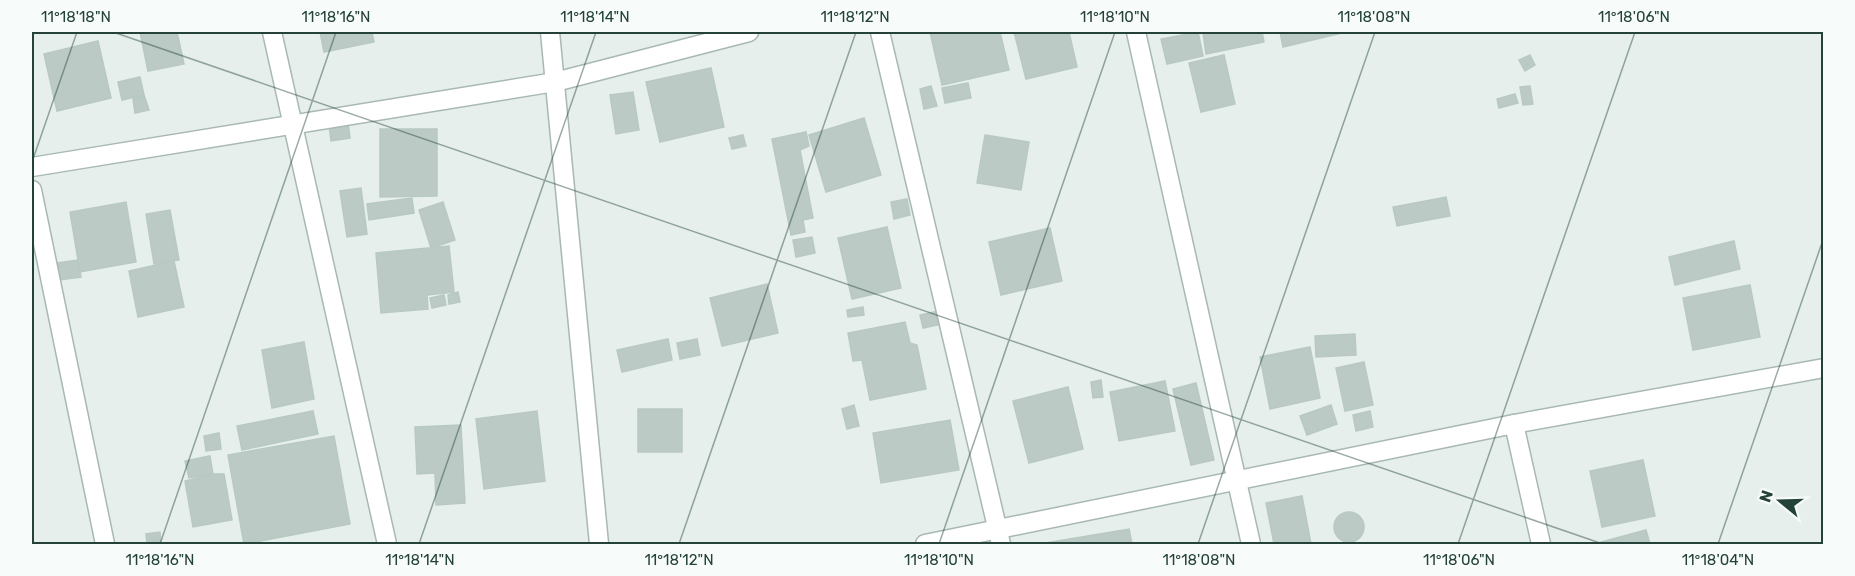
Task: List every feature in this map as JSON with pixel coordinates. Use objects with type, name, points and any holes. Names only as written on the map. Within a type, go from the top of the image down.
[{"type":"street","points":[[272,32],[387,544]]},
{"type":"street","points":[[550,32],[599,544]]},
{"type":"street","points":[[32,167],[555,82],[749,32]]},
{"type":"street","points":[[880,32],[999,538]]},
{"type":"street","points":[[1136,32],[1251,544]]},
{"type":"street","points":[[32,190],[105,544]]},
{"type":"street","points":[[926,544],[999,538],[1238,482],[1514,424],[1824,368]]},
{"type":"street","points":[[1514,424],[1542,544]]},
{"type":"building","points":[[140,32],[177,32],[184,64],[148,71]]},
{"type":"building","points":[[320,32],[372,32],[374,42],[324,52]]},
{"type":"building","points":[[930,32],[1000,32],[1009,70],[942,85]]},
{"type":"building","points":[[1014,32],[1069,32],[1077,67],[1026,79]]},
{"type":"building","points":[[1198,32],[1203,56],[1167,64],[1161,39]]},
{"type":"building","points":[[1203,32],[1262,32],[1264,42],[1206,54]]},
{"type":"building","points":[[1280,32],[1346,32],[1283,47]]},
{"type":"building","points":[[98,41],[111,98],[57,111],[44,54]]},
{"type":"building","points":[[1224,55],[1235,104],[1201,112],[1189,63]]},
{"type":"building","points":[[1530,55],[1535,65],[1525,71],[1519,60]]},
{"type":"building","points":[[711,68],[724,127],[660,142],[646,82]]},
{"type":"building","points":[[140,77],[144,95],[122,100],[118,82]]},
{"type":"building","points":[[968,83],[971,98],[945,103],[942,88]]},
{"type":"building","points":[[931,86],[937,106],[924,109],[920,89]]},
{"type":"building","points":[[1530,86],[1533,104],[1523,105],[1520,87]]},
{"type":"building","points":[[633,92],[639,130],[616,134],[610,95]]},
{"type":"building","points":[[1515,94],[1518,103],[1499,108],[1497,99]]},
{"type":"building","points":[[144,95],[149,110],[135,113],[133,99]]},
{"type":"building","points":[[864,118],[881,175],[826,192],[809,135]]},
{"type":"building","points":[[348,122],[350,138],[331,141],[329,125]]},
{"type":"building","points":[[380,129],[437,129],[437,196],[380,197]]},
{"type":"building","points":[[806,132],[809,146],[800,150],[813,218],[803,220],[805,232],[791,235],[772,139]]},
{"type":"building","points":[[743,135],[746,146],[732,149],[729,138]]},
{"type":"building","points":[[985,135],[1029,142],[1021,190],[977,183]]},
{"type":"building","points":[[361,188],[367,234],[347,237],[340,191]]},
{"type":"building","points":[[1446,197],[1450,216],[1397,226],[1393,207]]},
{"type":"building","points":[[412,198],[414,213],[369,220],[367,204]]},
{"type":"building","points":[[907,199],[910,215],[894,219],[891,202]]},
{"type":"building","points":[[126,202],[136,262],[80,272],[70,212]]},
{"type":"building","points":[[443,202],[455,240],[431,248],[419,210]]},
{"type":"building","points":[[170,210],[179,260],[154,264],[146,214]]},
{"type":"building","points":[[887,227],[901,288],[852,299],[838,238]]},
{"type":"building","points":[[1050,228],[1062,281],[1001,295],[989,242]]},
{"type":"building","points":[[812,237],[815,253],[796,257],[793,240]]},
{"type":"building","points":[[1734,241],[1740,269],[1675,285],[1669,257]]},
{"type":"building","points":[[449,246],[454,292],[427,295],[428,309],[381,313],[376,253]]},
{"type":"building","points":[[78,260],[81,277],[59,280],[57,263]]},
{"type":"building","points":[[174,261],[184,307],[138,317],[129,271]]},
{"type":"building","points":[[767,284],[778,333],[722,346],[710,298]]},
{"type":"building","points":[[1750,285],[1760,337],[1693,350],[1683,298]]},
{"type":"building","points":[[458,292],[460,302],[449,304],[448,295]]},
{"type":"building","points":[[444,295],[446,305],[432,308],[430,298]]},
{"type":"building","points":[[863,307],[864,315],[848,317],[847,310]]},
{"type":"building","points":[[939,311],[942,324],[923,328],[920,315]]},
{"type":"building","points":[[905,322],[910,343],[917,345],[926,389],[870,400],[862,360],[853,361],[848,333]]},
{"type":"building","points":[[1355,334],[1356,355],[1316,357],[1315,336]]},
{"type":"building","points":[[668,339],[672,360],[622,372],[617,350]]},
{"type":"building","points":[[697,339],[700,355],[680,359],[677,343]]},
{"type":"building","points":[[304,342],[314,399],[272,408],[262,350]]},
{"type":"building","points":[[1310,347],[1320,398],[1270,409],[1260,357]]},
{"type":"building","points":[[1364,362],[1373,405],[1345,411],[1336,368]]},
{"type":"building","points":[[1101,380],[1103,397],[1093,398],[1091,382]]},
{"type":"building","points":[[1165,381],[1175,431],[1119,441],[1110,392]]},
{"type":"building","points":[[1196,383],[1214,460],[1191,465],[1173,389]]},
{"type":"building","points":[[1068,387],[1083,449],[1029,463],[1013,401]]},
{"type":"building","points":[[854,405],[859,426],[847,429],[842,409]]},
{"type":"building","points":[[1331,405],[1337,424],[1307,435],[1300,416]]},
{"type":"building","points":[[638,409],[682,409],[682,452],[638,452]]},
{"type":"building","points":[[313,411],[318,434],[242,450],[237,426]]},
{"type":"building","points":[[537,411],[545,481],[484,489],[476,419]]},
{"type":"building","points":[[1370,411],[1373,427],[1356,431],[1353,415]]},
{"type":"building","points":[[950,420],[959,470],[881,483],[873,433]]},
{"type":"building","points":[[461,425],[465,503],[436,505],[435,473],[417,474],[415,427]]},
{"type":"building","points":[[219,433],[221,449],[206,451],[204,436]]},
{"type":"building","points":[[334,436],[350,524],[244,544],[228,455]]},
{"type":"building","points":[[210,456],[213,474],[189,478],[185,461]]},
{"type":"building","points":[[1643,460],[1655,516],[1602,527],[1590,471]]},
{"type":"building","points":[[213,474],[224,474],[232,520],[193,527],[185,481]]},
{"type":"building","points":[[1302,496],[1311,544],[1274,544],[1266,503]]},
{"type":"building","points":[[1349,512],[1360,516],[1364,527],[1360,538],[1349,542],[1338,538],[1334,527],[1338,516]]},
{"type":"building","points":[[1129,529],[1132,544],[1046,544],[1046,543]]},
{"type":"building","points":[[1646,530],[1650,544],[1601,544],[1601,542]]},
{"type":"building","points":[[160,532],[161,544],[147,544],[146,534]]}]
